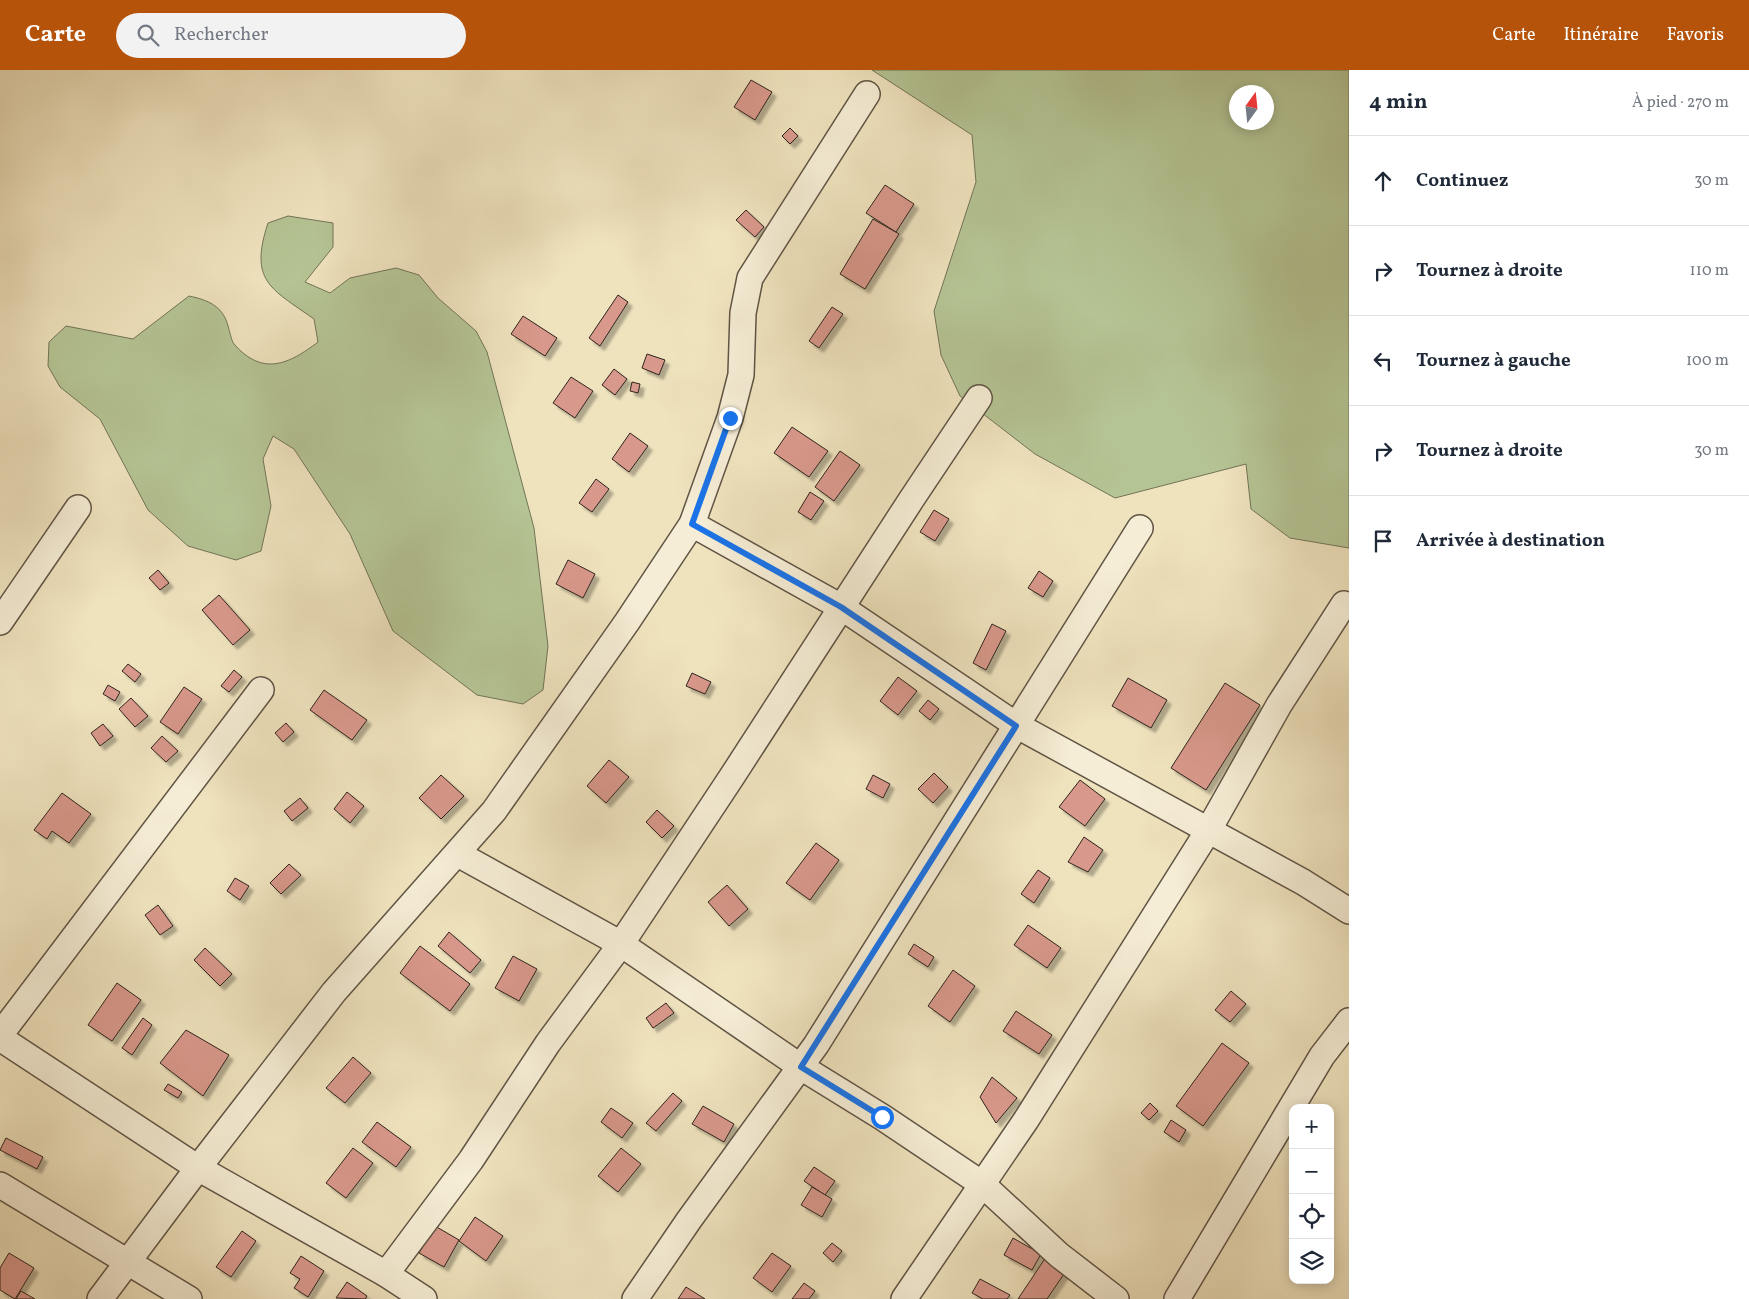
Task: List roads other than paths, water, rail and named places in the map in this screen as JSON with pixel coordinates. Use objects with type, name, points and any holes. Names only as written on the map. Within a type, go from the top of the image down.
[{"type":"street","points":[[100,1299],[334,992],[458,854],[523,771],[627,622],[692,524],[730,418],[741,375],[742,313],[750,278],[868,94]]},
{"type":"street","points":[[386,1274],[471,1160],[548,1044],[621,944],[979,398]]},
{"type":"street","points":[[0,622],[78,508]]},
{"type":"street","points":[[692,524],[841,607],[1016,726],[1303,882],[1349,911]]},
{"type":"street","points":[[634,1299],[689,1220],[801,1067],[1140,528]]},
{"type":"street","points":[[904,1299],[1031,1111],[1208,831],[1279,704],[1344,604]]},
{"type":"street","points":[[261,690],[0,1037],[198,1168],[386,1274],[424,1299]]},
{"type":"street","points":[[458,854],[621,944],[801,1067],[882,1117],[982,1184],[1059,1255],[1116,1299]]},
{"type":"street","points":[[1177,1299],[1322,1056],[1349,1021]]},
{"type":"street","points":[[0,1185],[189,1299]]}]
